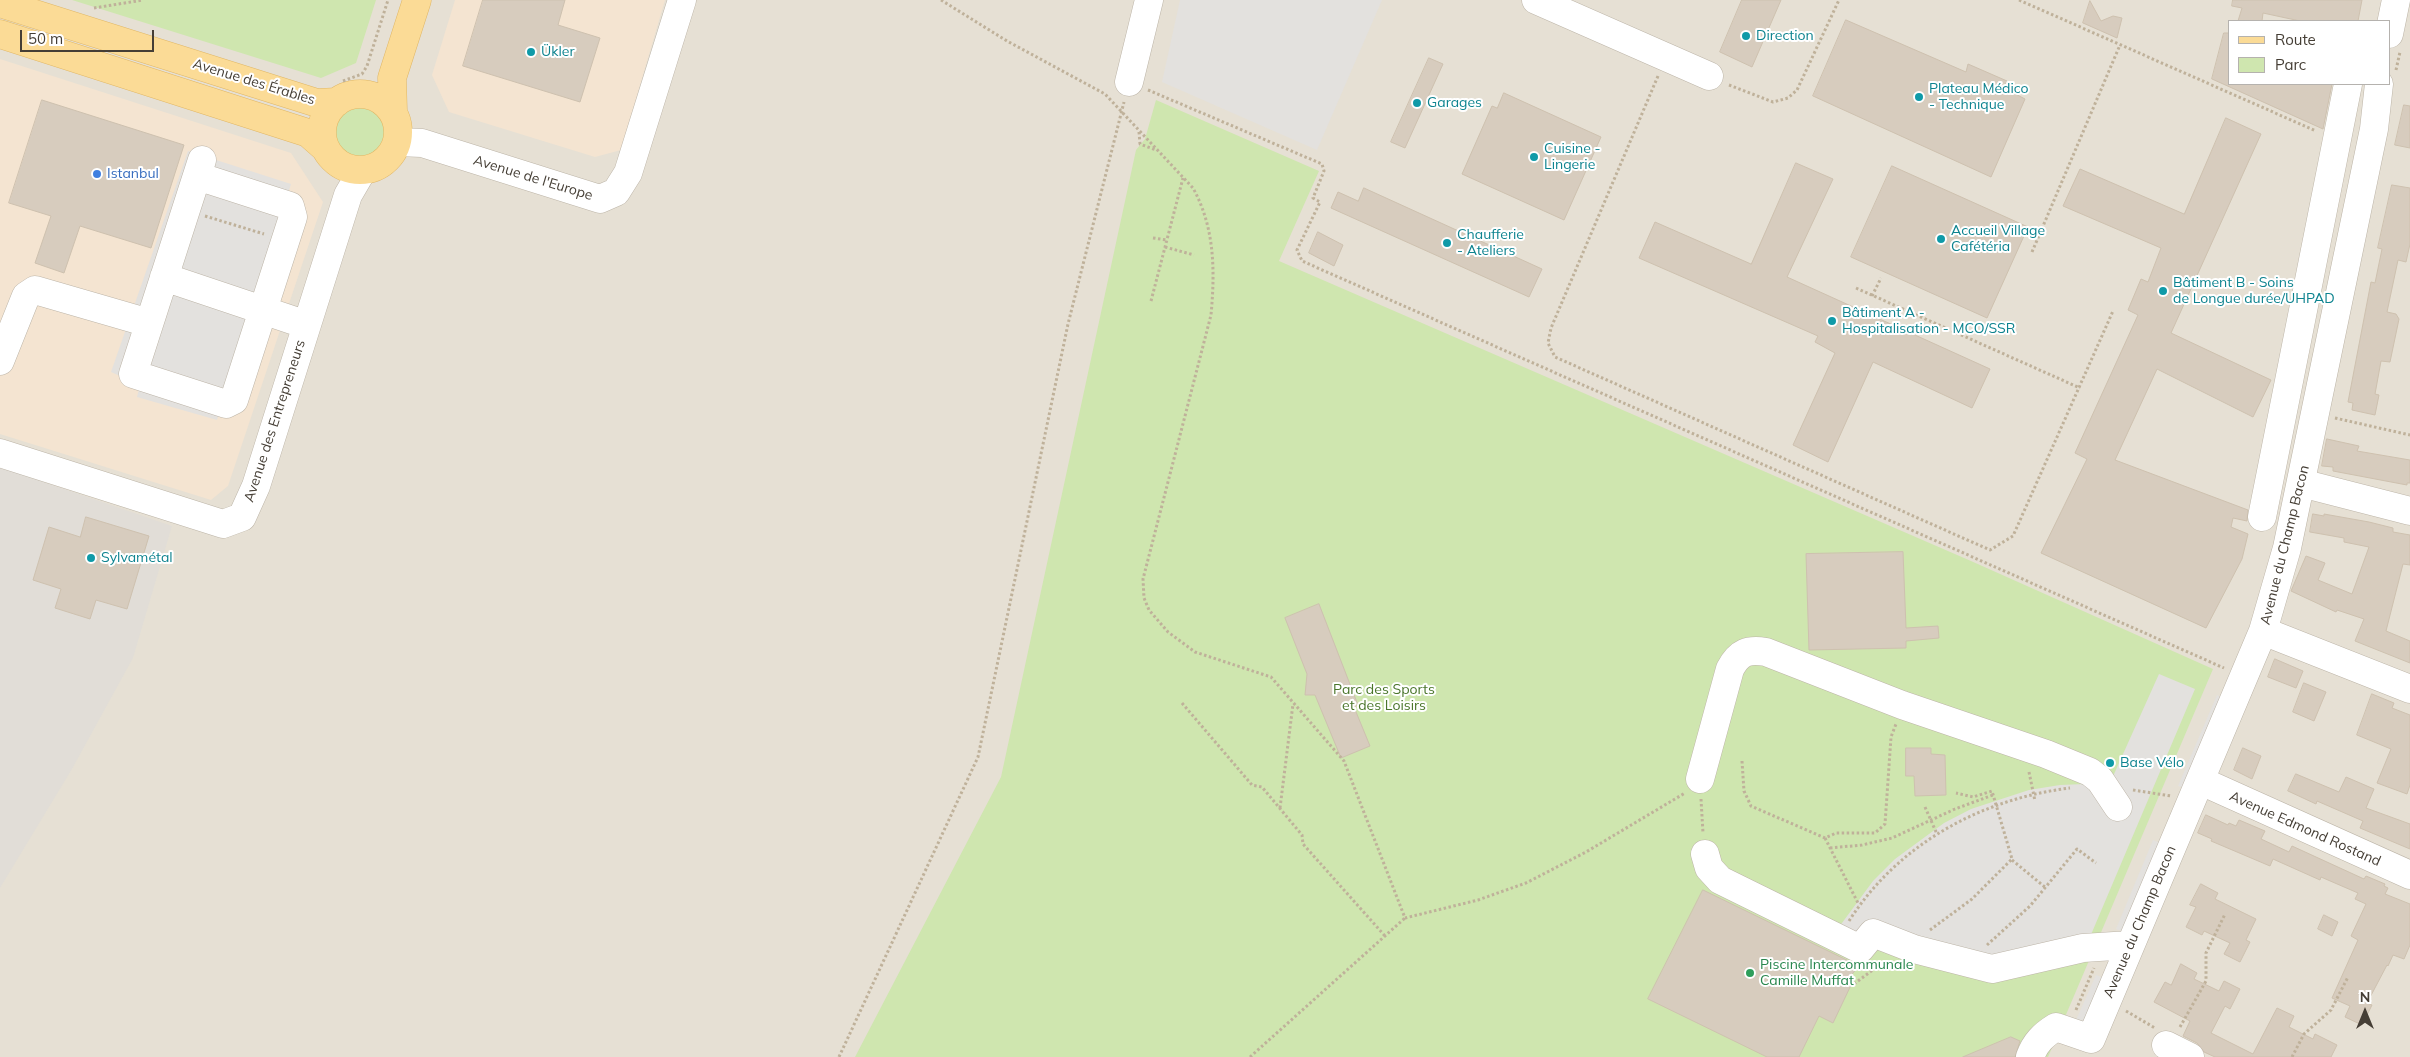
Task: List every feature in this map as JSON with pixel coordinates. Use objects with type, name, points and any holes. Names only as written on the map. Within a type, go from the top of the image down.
[{"type":"main road","points":[[325,148],[322,136],[323,123],[328,111],[343,93],[374,74],[398,0]]},
{"type":"main road","points":[[0,34],[308,133],[340,165],[362,171],[374,168],[384,162],[398,142],[399,132],[393,111],[392,78],[417,0]]},
{"type":"main road","name":"Avenue des Érables","points":[[0,3],[317,103],[343,93]]},
{"type":"main road","points":[[343,93],[376,97],[393,111]]},
{"type":"street","name":"Avenue de l'Europe","points":[[398,142],[422,143],[600,199],[616,192],[628,173],[682,0]]},
{"type":"street","points":[[1129,82],[1149,0]]},
{"type":"street","points":[[1536,0],[1709,76]]},
{"type":"street","points":[[2262,517],[2348,85]]},
{"type":"street","name":"Avenue du Champ Bacon","points":[[2079,1035],[2109,996],[2264,631],[2287,548],[2301,483],[2374,129],[2380,85]]},
{"type":"street","points":[[199,168],[290,206],[293,217],[234,400],[226,404],[133,374],[186,210],[199,168]]},
{"type":"street","name":"Avenue des Entrepreneurs","points":[[0,453],[223,524],[242,517],[256,486],[348,195],[362,171]]},
{"type":"street","points":[[164,277],[307,324]]},
{"type":"street","points":[[0,361],[26,296],[35,290],[149,323]]},
{"type":"street","points":[[2301,483],[2410,511]]},
{"type":"street","points":[[2264,631],[2410,689]]},
{"type":"street","points":[[1700,779],[1730,669],[1736,657],[1745,651],[1756,650],[1766,652],[1902,705],[2046,754],[2090,772],[2100,780],[2111,797]]},
{"type":"street","name":"Avenue Edmond Rostand","points":[[2197,790],[2410,876]]},
{"type":"street","points":[[1705,854],[1709,868],[1720,880],[1860,949],[1873,933],[1907,946],[1992,969],[2083,948],[2130,944]]},
{"type":"street","points":[[2030,1057],[2034,1045],[2047,1032],[2056,1027],[2079,1035]]},
{"type":"street","points":[[2166,1045],[2190,1057]]},
{"type":"path","points":[[343,93],[365,70],[388,0]]},
{"type":"path","points":[[941,0],[1008,41],[1105,94],[1193,188],[1207,218],[1212,242],[1214,278],[1211,315],[1143,579],[1144,598],[1149,610],[1168,632],[1195,652],[1271,677],[1344,762],[1405,918]]},
{"type":"path","points":[[1709,76],[1768,101],[1778,102],[1788,98],[1797,90],[1839,0]]},
{"type":"path","points":[[2019,0],[2319,133]]},
{"type":"path","points":[[2032,252],[2120,45]]},
{"type":"path","points":[[1665,57],[1551,328],[1548,343],[1555,357],[1990,550],[2013,536],[2113,311]]},
{"type":"path","points":[[839,1057],[978,757],[1068,324],[1129,82],[1322,164],[1324,171],[1313,198],[1320,202],[1297,250],[1302,261],[2225,668]]},
{"type":"path","points":[[1138,131],[1140,144],[1157,151]]},
{"type":"path","points":[[1151,301],[1183,177]]},
{"type":"path","points":[[186,210],[285,241]]},
{"type":"path","points":[[1153,238],[1167,240]]},
{"type":"path","points":[[1165,247],[1194,255]]},
{"type":"path","points":[[1872,296],[1881,278]]},
{"type":"path","points":[[1856,288],[2080,388]]},
{"type":"path","points":[[2315,414],[2410,435]]},
{"type":"path","points":[[1182,703],[1252,785],[1262,787],[1302,835],[1303,844],[1385,936]]},
{"type":"path","points":[[1280,808],[1293,703]]},
{"type":"path","points":[[1825,838],[1836,833],[1875,833],[1885,824],[1891,737]]},
{"type":"path","points":[[1742,760],[1744,791],[1751,806],[1825,838],[1859,905]]},
{"type":"path","points":[[2029,770],[2034,801]]},
{"type":"path","points":[[1250,1057],[1405,918],[1478,900],[1526,883],[1684,794],[1700,779]]},
{"type":"path","points":[[1700,779],[1705,854]]},
{"type":"path","points":[[1838,938],[1859,905],[1896,865],[1937,834],[1960,820],[1996,804],[2033,794],[2073,788],[2111,797],[2197,790]]},
{"type":"path","points":[[1956,793],[1973,797],[1992,791],[2012,859],[2046,888]]},
{"type":"path","points":[[1830,848],[1862,845],[1892,838],[1931,820],[1993,796]]},
{"type":"path","points":[[1926,807],[1937,834]]},
{"type":"path","points":[[1976,965],[1978,952],[2017,919],[2046,888],[2077,849],[2096,863]]},
{"type":"path","points":[[1907,946],[1972,899],[2012,859]]},
{"type":"path","points":[[2109,996],[2127,1012],[2151,1025],[2161,1034],[2166,1045],[2186,1020],[2206,981],[2206,953],[2225,914]]},
{"type":"path","points":[[1854,984],[1882,963]]},
{"type":"path","points":[[2079,1035],[2096,965]]},
{"type":"path","points":[[2292,1057],[2304,1034],[2331,1010],[2348,977]]},
{"type":"shaded area","points":[[0,0],[2410,0],[2410,1057],[0,1057]]},
{"type":"shaded area","points":[[455,0],[665,0],[621,150],[595,157],[449,112],[432,75]]},
{"type":"shaded area","points":[[1180,0],[1382,0],[1317,150],[1162,82]]},
{"type":"shaded area","points":[[0,59],[291,153],[323,202],[228,486],[211,500],[0,434]]},
{"type":"shaded area","points":[[188,151],[291,184],[217,420],[137,397],[140,385],[111,372]]},
{"type":"shaded area","points":[[0,467],[172,526],[133,658],[72,769],[0,888]]},
{"type":"shaded area","points":[[2159,674],[2195,689],[2079,963],[1996,980],[1839,927],[1873,881],[1895,859],[1944,823],[1971,809],[2029,790],[2060,785],[2110,783]]},
{"type":"shaded area","points":[[2217,695],[2234,703],[2196,792],[2178,786]]},
{"type":"shaded area","points":[[2153,840],[2172,848],[2134,936],[2116,929]]},
{"type":"shaded area","points":[[2096,975],[2114,982],[2095,1028],[2076,1020]]},
{"type":"green space","points":[[72,0],[376,0],[356,63],[321,78]]},
{"type":"green space","name":"Parc des Sports et des Loisirs","points":[[1156,100],[1319,171],[1279,261],[1971,561],[2213,669],[2048,1057],[855,1057],[1001,777],[1136,150],[1145,139]]},
{"type":"green space","points":[[360,105],[370,107],[379,113],[385,122],[387,132],[385,142],[379,151],[370,157],[360,159],[350,157],[341,151],[335,142],[333,132],[335,122],[341,113],[350,107]]},
{"type":"building","name":"Ükler","points":[[483,0],[565,0],[558,25],[600,38],[580,102],[463,66]]},
{"type":"building","name":"Direction","points":[[1742,0],[1781,0],[1752,67],[1720,52]]},
{"type":"building","points":[[2233,0],[2362,0],[2358,20],[2295,20],[2263,13],[2262,20],[2238,20],[2242,8],[2232,6]]},
{"type":"building","points":[[2090,1],[2101,21],[2113,16],[2122,18],[2117,38],[2083,23]]},
{"type":"building","name":"Plateau Médico - Technique","points":[[1846,20],[1966,72],[1968,64],[2007,81],[2004,88],[2025,99],[1991,177],[1813,96]]},
{"type":"building","points":[[2224,33],[2228,33],[2228,85],[2332,85],[2323,129],[2212,79]]},
{"type":"building","name":"Garages","points":[[1429,58],[1443,64],[1405,148],[1391,142]]},
{"type":"building","name":"Cuisine - Lingerie","points":[[1504,93],[1601,137],[1564,220],[1462,174],[1492,106],[1497,108]]},
{"type":"building","name":"Istanbul","points":[[42,100],[184,145],[151,248],[80,226],[64,273],[35,263],[51,216],[9,203]]},
{"type":"building","points":[[2404,105],[2410,106],[2410,148],[2395,145]]},
{"type":"building","points":[[2226,118],[2261,134],[2171,333],[2271,380],[2253,417],[2157,369],[2115,460],[2248,510],[2247,521],[2233,518],[2231,527],[2248,534],[2242,559],[2206,628],[2041,553],[2087,459],[2075,453],[2138,315],[2128,310],[2141,279],[2148,282],[2161,248],[2063,206],[2080,169],[2184,214]]},
{"type":"building","name":"Bâtiment A - Hospitalisation - MCO/SSR","points":[[1796,163],[1833,179],[1787,277],[1990,369],[1972,408],[1873,362],[1828,462],[1793,445],[1835,353],[1815,342],[1818,336],[1639,258],[1655,222],[1751,264]]},
{"type":"building","name":"Accueil Village Cafétéria","points":[[1892,166],[2028,227],[1987,318],[1851,257]]},
{"type":"building","points":[[2392,185],[2410,188],[2410,244],[2406,262],[2398,260],[2387,312],[2396,314],[2399,319],[2390,362],[2381,361],[2375,394],[2379,395],[2375,415],[2352,410],[2353,403],[2348,402],[2371,282],[2375,283],[2382,249],[2378,248]]},
{"type":"building","name":"Chaufferie - Ateliers","points":[[1364,188],[1542,269],[1529,297],[1331,208],[1338,192],[1358,201]]},
{"type":"building","points":[[1318,232],[1343,245],[1334,266],[1309,253]]},
{"type":"building","points":[[2327,439],[2359,446],[2357,451],[2410,460],[2410,483],[2407,483],[2407,485],[2333,471],[2333,467],[2322,466]]},
{"type":"building","points":[[2313,514],[2324,516],[2324,514],[2369,522],[2393,528],[2393,532],[2410,535],[2410,565],[2403,564],[2386,631],[2410,641],[2410,663],[2355,641],[2364,619],[2337,610],[2336,612],[2291,591],[2306,556],[2325,563],[2318,580],[2352,594],[2369,547],[2344,542],[2344,538],[2310,532]]},
{"type":"building","name":"Sylvamétal","points":[[86,517],[149,536],[127,609],[96,600],[90,619],[55,608],[61,589],[33,580],[49,527],[80,537]]},
{"type":"building","points":[[1903,552],[1906,628],[1938,626],[1939,638],[1906,641],[1906,648],[1809,650],[1806,554]]},
{"type":"building","points":[[1319,604],[1358,705],[1354,707],[1370,746],[1341,758],[1315,695],[1305,695],[1307,674],[1285,618]]},
{"type":"building","points":[[2275,659],[2303,671],[2296,688],[2268,677]]},
{"type":"building","points":[[2304,683],[2326,692],[2314,721],[2293,712]]},
{"type":"building","points":[[2372,694],[2394,703],[2392,708],[2410,715],[2410,785],[2407,794],[2377,783],[2391,749],[2357,735]]},
{"type":"building","points":[[1906,748],[1931,748],[1931,754],[1945,755],[1946,795],[1915,796],[1914,776],[1906,776]]},
{"type":"building","points":[[2243,748],[2261,756],[2252,779],[2234,770]]},
{"type":"building","points":[[2296,774],[2339,792],[2346,777],[2374,789],[2366,808],[2410,824],[2410,849],[2360,828],[2363,821],[2317,801],[2316,804],[2288,791]]},
{"type":"building","points":[[2206,815],[2228,825],[2229,823],[2236,826],[2239,820],[2265,831],[2261,839],[2289,852],[2292,846],[2364,879],[2366,876],[2385,884],[2384,886],[2388,888],[2385,894],[2410,904],[2410,945],[2404,959],[2393,955],[2387,965],[2367,1003],[2372,1005],[2362,1025],[2345,1017],[2350,1006],[2332,998],[2358,940],[2351,936],[2366,904],[2355,899],[2358,893],[2321,877],[2320,880],[2273,859],[2270,866],[2211,841],[2212,839],[2198,833]]},
{"type":"building","points":[[2201,884],[2218,893],[2215,899],[2256,919],[2246,940],[2250,942],[2240,962],[2224,954],[2230,943],[2204,931],[2202,935],[2186,927],[2196,907],[2190,905]]},
{"type":"building","name":"Piscine Intercommunale Camille Muffat","points":[[1703,890],[1859,966],[1847,980],[1852,983],[1833,1023],[1819,1016],[1799,1057],[1767,1057],[1648,999]]},
{"type":"building","points":[[2324,915],[2338,922],[2332,936],[2318,929]]},
{"type":"building","points":[[2181,964],[2197,973],[2194,979],[2219,991],[2224,981],[2240,989],[2230,1009],[2225,1006],[2211,1033],[2253,1054],[2277,1008],[2294,1016],[2289,1027],[2313,1039],[2315,1034],[2337,1045],[2331,1057],[2215,1057],[2204,1052],[2197,1043],[2183,1036],[2190,1021],[2154,1002],[2165,982],[2171,985]]},
{"type":"building","points":[[2011,1037],[2020,1041],[2015,1057],[1963,1057]]},
{"type":"place","name":"Direction","points":[[1746,36]]},
{"type":"place","name":"Ükler","points":[[531,52]]},
{"type":"place","name":"Plateau Médico - Technique","points":[[1919,97]]},
{"type":"place","name":"Garages","points":[[1417,103]]},
{"type":"place","name":"Cuisine - Lingerie","points":[[1534,157]]},
{"type":"place","name":"Istanbul","points":[[97,174]]},
{"type":"place","name":"Accueil Village Cafétéria","points":[[1941,239]]},
{"type":"place","name":"Chaufferie - Ateliers","points":[[1447,243]]},
{"type":"place","name":"Bâtiment B - Soins de Longue durée/UHPAD","points":[[2163,291]]},
{"type":"place","name":"Bâtiment A - Hospitalisation - MCO/SSR","points":[[1832,321]]},
{"type":"place","name":"Sylvamétal","points":[[91,558]]},
{"type":"place","name":"Base Vélo","points":[[2110,763]]},
{"type":"place","name":"Piscine Intercommunale Camille Muffat","points":[[1750,973]]}]
